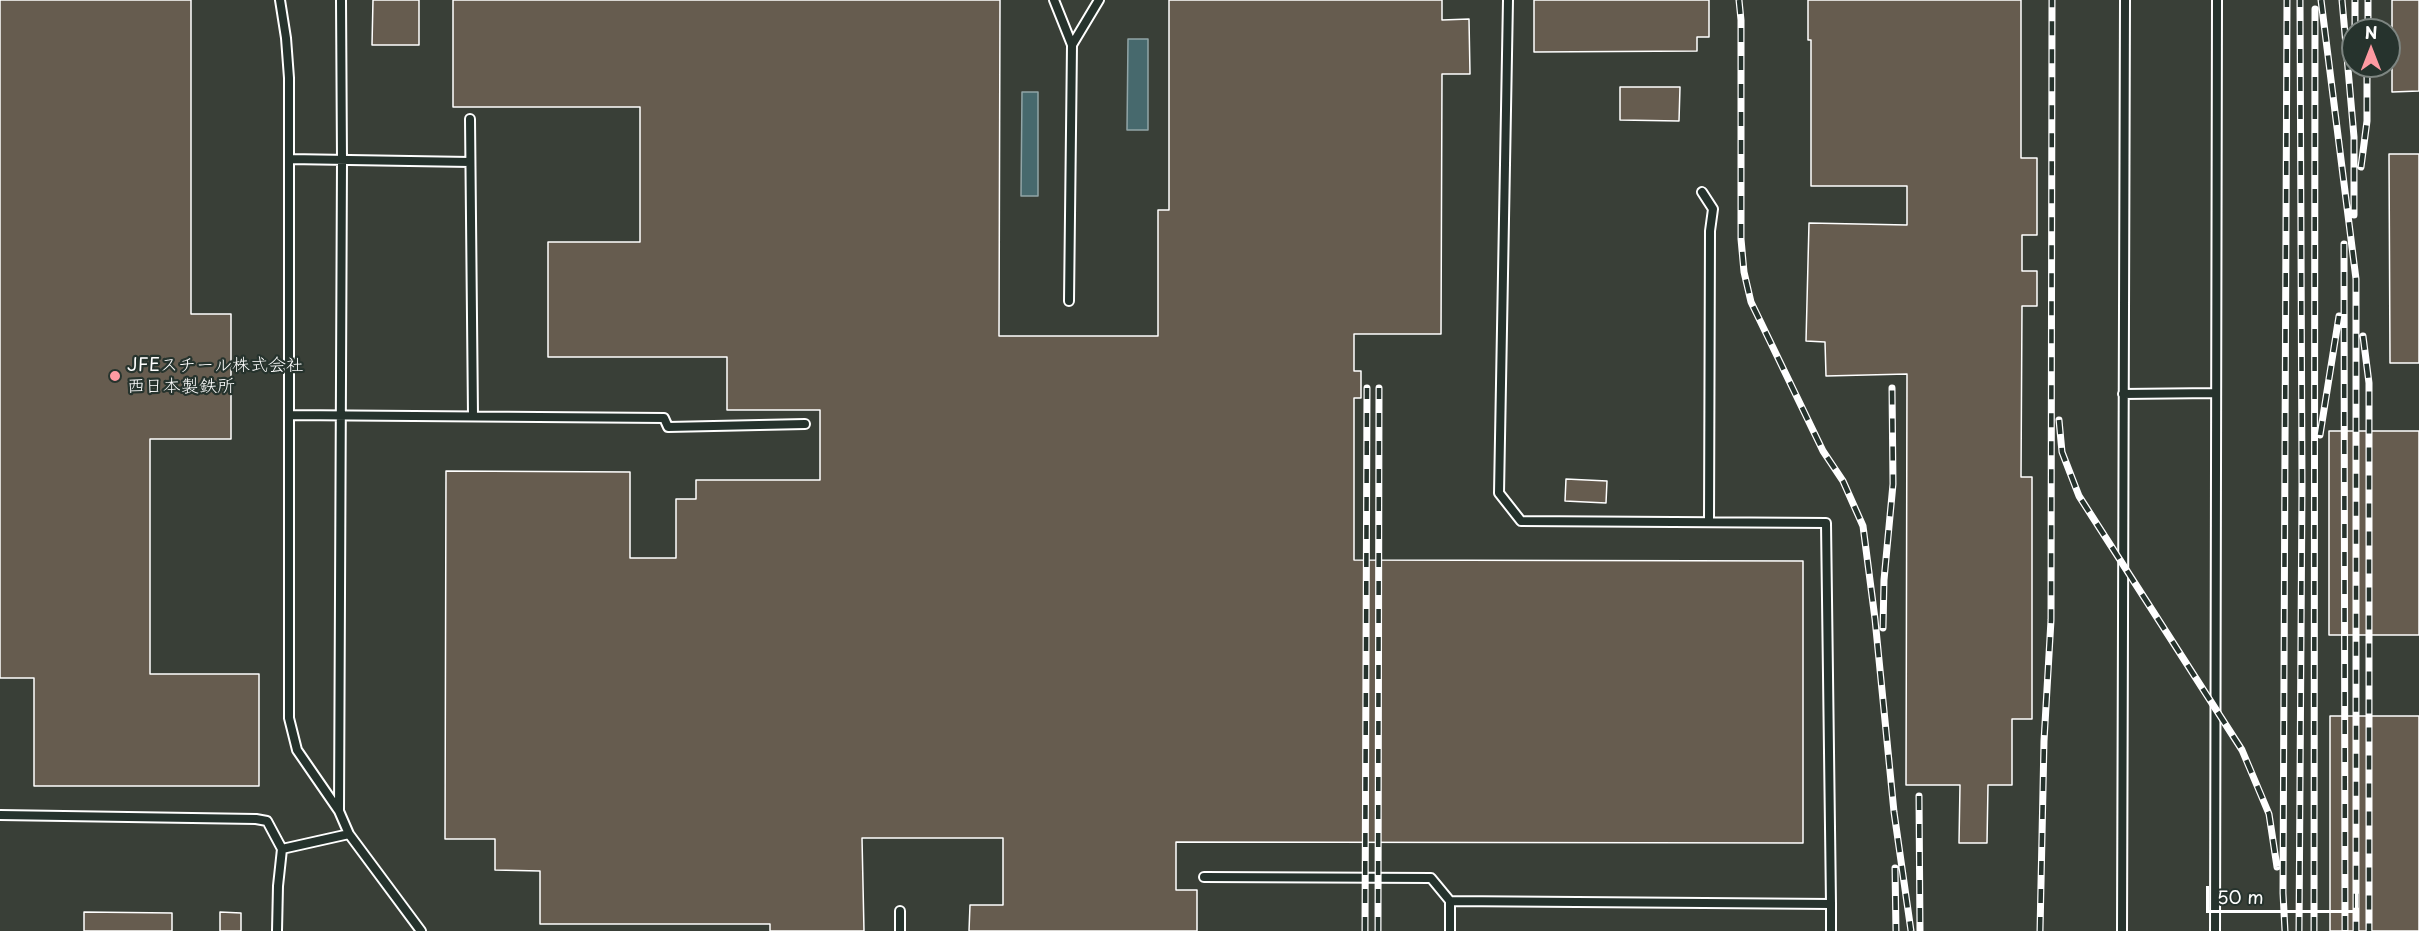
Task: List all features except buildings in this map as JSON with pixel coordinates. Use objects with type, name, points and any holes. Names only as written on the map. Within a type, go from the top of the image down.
[{"type":"lane","points":[[280,0],[289,78],[289,718],[297,750],[339,812],[349,834],[421,931]]},
{"type":"lane","points":[[339,812],[341,0]]},
{"type":"lane","points":[[1054,0],[1072,45],[1069,301]]},
{"type":"lane","points":[[1072,45],[1099,0]]},
{"type":"lane","points":[[1508,0],[1499,493],[1521,521],[1826,523],[1831,931]]},
{"type":"lane","points":[[2122,931],[2125,0]]},
{"type":"lane","points":[[2215,931],[2217,0]]},
{"type":"lane","points":[[470,119],[473,416]]},
{"type":"lane","points":[[289,159],[470,162]]},
{"type":"lane","points":[[1702,192],[1713,209],[1710,231],[1709,522]]},
{"type":"lane","points":[[2123,394],[2216,393]]},
{"type":"lane","points":[[289,415],[664,418],[668,427],[805,424]]},
{"type":"lane","points":[[0,815],[267,821],[282,849],[277,931]]},
{"type":"lane","points":[[282,849],[349,834]]},
{"type":"lane","points":[[1204,877],[1431,878],[1450,901],[1450,931]]},
{"type":"lane","points":[[1450,901],[1831,904]]},
{"type":"lane","points":[[900,911],[900,931]]},
{"type":"shaded area","points":[[0,0],[2419,0],[2419,931],[0,931]]},
{"type":"water","points":[[1128,39],[1148,39],[1148,130],[1127,130]]},
{"type":"water","points":[[1022,92],[1038,92],[1038,196],[1021,196]]},
{"type":"railway","points":[[1739,0],[1741,20],[1741,239],[1744,272],[1751,302],[1823,451],[1843,481],[1863,526],[1875,619],[1894,812],[1911,931]]},
{"type":"railway","points":[[2040,931],[2044,741],[2051,620],[2052,0]]},
{"type":"railway","points":[[2285,931],[2283,893],[2287,0]]},
{"type":"railway","points":[[2299,931],[2302,486],[2300,0]]},
{"type":"railway","points":[[2321,0],[2356,279],[2356,931]]},
{"type":"railway","points":[[2342,0],[2354,137],[2354,215]]},
{"type":"railway","points":[[2355,0],[2355,18]]},
{"type":"railway","points":[[2368,0],[2368,18]]},
{"type":"railway","points":[[2314,931],[2315,9]]},
{"type":"railway","points":[[2361,167],[2367,121],[2367,78]]},
{"type":"railway","points":[[2344,244],[2345,931]]},
{"type":"railway","points":[[2320,435],[2339,316]]},
{"type":"railway","points":[[2363,336],[2369,383],[2369,931]]},
{"type":"railway","points":[[1365,931],[1367,388]]},
{"type":"railway","points":[[1378,931],[1379,388]]},
{"type":"railway","points":[[1883,628],[1884,580],[1893,484],[1892,388]]},
{"type":"railway","points":[[2059,420],[2062,452],[2079,496],[2242,750],[2269,814],[2277,867]]},
{"type":"railway","points":[[1919,796],[1920,931]]},
{"type":"railway","points":[[1895,868],[1896,931]]},
{"type":"place","name":"JFEスチール株式会社 西日本製鉄所","points":[[115,376]]}]
